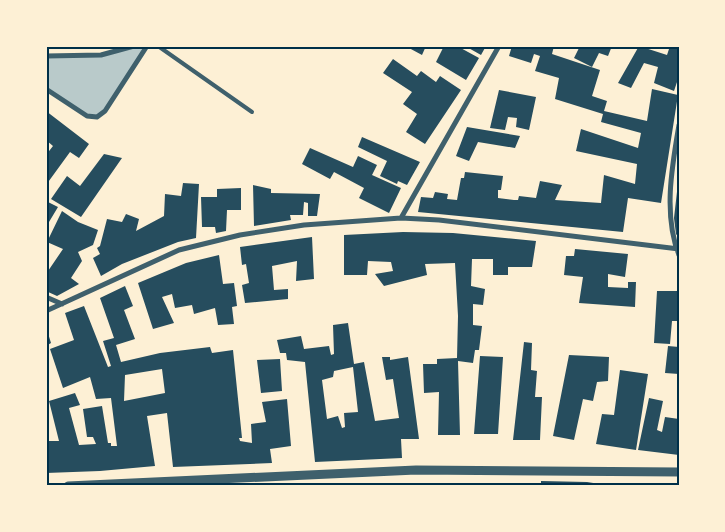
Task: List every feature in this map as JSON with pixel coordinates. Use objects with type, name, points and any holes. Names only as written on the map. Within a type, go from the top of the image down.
[{"type":"street","points":[[46,56],[100,55],[134,46]]},
{"type":"street","points":[[46,89],[87,116],[96,117],[104,111],[147,46]]},
{"type":"street","points":[[401,218],[499,46]]},
{"type":"street","points":[[46,311],[179,250],[240,235],[304,225],[401,218],[438,220],[678,251],[672,235],[671,191],[679,125]]},
{"type":"street","points":[[46,297],[62,304]]},
{"type":"street","points":[[68,486],[416,470],[679,472]]},
{"type":"lane","points":[[158,46],[252,112]]},
{"type":"shaded area","points":[[134,46],[147,46],[105,111],[97,117],[87,116],[46,89],[46,56],[101,55]]},
{"type":"building","points":[[410,46],[426,46],[422,55],[409,48]]},
{"type":"building","points":[[444,46],[457,46],[479,58],[466,80],[436,62]]},
{"type":"building","points":[[465,46],[486,46],[481,55]]},
{"type":"building","points":[[512,46],[554,46],[552,54],[600,70],[592,96],[607,101],[604,111],[647,121],[652,89],[678,95],[661,203],[628,198],[623,232],[418,212],[421,197],[433,198],[435,192],[448,194],[447,199],[457,200],[461,178],[464,178],[465,172],[503,176],[501,190],[498,190],[498,198],[514,200],[518,200],[519,196],[536,198],[540,181],[562,185],[555,200],[601,203],[604,175],[635,184],[637,164],[576,151],[581,129],[638,148],[641,133],[601,122],[603,114],[555,99],[559,78],[535,71],[540,56],[534,54],[531,63],[509,56]]},
{"type":"building","points":[[580,46],[612,46],[608,56],[599,53],[592,67],[574,58]]},
{"type":"building","points":[[639,46],[667,55],[670,46],[679,46],[679,76],[674,91],[654,83],[658,67],[644,63],[631,88],[618,83]]},
{"type":"building","points":[[393,59],[417,76],[421,71],[436,82],[440,76],[461,90],[425,144],[406,132],[417,114],[403,104],[412,92],[383,73]]},
{"type":"building","points":[[499,90],[536,97],[529,130],[516,127],[517,118],[508,117],[505,130],[490,128]]},
{"type":"building","points":[[46,111],[89,144],[79,158],[70,152],[46,185],[46,164],[49,159],[46,155],[53,146],[46,140]]},
{"type":"building","points":[[467,127],[520,136],[515,148],[478,142],[469,161],[456,156]]},
{"type":"building","points":[[362,137],[420,162],[407,185],[398,181],[397,184],[380,176],[387,161],[358,147]]},
{"type":"building","points":[[310,148],[353,167],[358,156],[377,165],[372,175],[401,188],[389,213],[359,198],[364,188],[334,172],[330,179],[302,164]]},
{"type":"building","points":[[104,154],[122,158],[81,217],[51,199],[67,176],[80,186]]},
{"type":"building","points":[[183,183],[199,184],[196,238],[178,242],[122,264],[101,276],[93,258],[100,254],[97,248],[100,246],[107,219],[122,222],[126,214],[139,219],[136,231],[164,216],[165,194],[181,196]]},
{"type":"building","points":[[678,183],[679,238],[676,234],[674,218]]},
{"type":"building","points":[[253,185],[271,189],[271,193],[320,194],[317,216],[308,216],[308,203],[304,202],[303,215],[290,215],[291,220],[254,226]]},
{"type":"building","points":[[241,188],[241,210],[227,210],[226,231],[216,233],[215,227],[202,227],[201,197],[217,197],[217,189]]},
{"type":"building","points":[[46,201],[58,207],[49,222],[46,220]]},
{"type":"building","points":[[62,211],[78,222],[98,230],[93,245],[78,252],[82,261],[71,278],[79,284],[57,296],[46,291],[46,274],[63,249],[47,242]]},
{"type":"building","points":[[403,232],[453,233],[536,241],[532,267],[508,267],[508,275],[493,275],[493,259],[472,259],[471,286],[485,289],[483,305],[473,304],[473,325],[482,326],[479,350],[475,350],[473,363],[458,361],[460,435],[438,435],[439,392],[424,393],[423,364],[437,364],[437,359],[457,358],[458,316],[455,263],[425,264],[427,275],[384,286],[375,274],[393,271],[391,262],[368,261],[367,275],[344,275],[344,235]]},
{"type":"building","points":[[312,237],[314,279],[296,281],[297,261],[272,266],[274,290],[288,289],[288,299],[245,303],[242,285],[249,283],[246,264],[242,265],[240,247]]},
{"type":"building","points":[[575,249],[628,254],[625,277],[608,274],[608,287],[628,288],[628,282],[636,282],[635,307],[579,303],[583,277],[564,275],[566,256],[574,256]]},
{"type":"building","points":[[219,255],[223,284],[234,283],[237,306],[232,307],[234,324],[218,325],[215,308],[194,314],[192,305],[175,308],[172,294],[162,297],[174,323],[153,329],[138,283],[186,263]]},
{"type":"building","points":[[125,286],[133,306],[124,310],[135,339],[116,345],[121,362],[160,353],[210,347],[212,353],[233,350],[242,438],[239,438],[240,441],[252,443],[251,424],[266,422],[262,402],[287,399],[291,446],[270,449],[272,463],[173,467],[167,413],[147,416],[155,466],[46,473],[46,441],[59,441],[49,401],[75,393],[80,405],[69,408],[79,445],[96,444],[93,437],[87,437],[83,409],[102,406],[108,443],[111,443],[111,446],[117,446],[111,398],[96,399],[90,377],[63,388],[50,349],[74,340],[65,313],[84,306],[108,367],[111,366],[103,341],[114,338],[100,298]],"holes":[[[162,369],[165,393],[124,401],[125,375]]]},
{"type":"building","points":[[657,291],[679,291],[679,321],[672,321],[670,344],[654,343]]},
{"type":"building","points":[[348,323],[354,364],[364,362],[375,421],[399,418],[393,379],[386,380],[382,357],[390,357],[390,360],[408,357],[419,439],[401,439],[402,458],[315,462],[305,362],[287,360],[286,353],[280,353],[277,340],[301,336],[304,349],[329,346],[331,355],[334,354],[333,325]],"holes":[[[353,367],[358,412],[344,413],[345,427],[342,428],[338,416],[327,419],[322,380],[333,377],[334,371]]]},
{"type":"building","points":[[46,327],[51,343],[46,346]]},
{"type":"building","points":[[524,342],[532,343],[531,370],[537,371],[535,397],[542,397],[540,440],[513,440]]},
{"type":"building","points":[[668,346],[679,347],[679,374],[665,373]]},
{"type":"building","points":[[569,355],[609,357],[608,381],[597,382],[593,401],[583,399],[574,440],[553,436]]},
{"type":"building","points":[[480,356],[503,357],[498,434],[474,434]]},
{"type":"building","points":[[280,359],[282,391],[261,393],[257,360]]},
{"type":"building","points":[[620,370],[648,374],[636,450],[596,444],[602,414],[614,415]]},
{"type":"building","points":[[649,398],[663,401],[657,430],[662,432],[665,417],[679,419],[679,455],[638,450]]},
{"type":"building","points":[[541,481],[587,482],[612,486],[541,486]]}]
